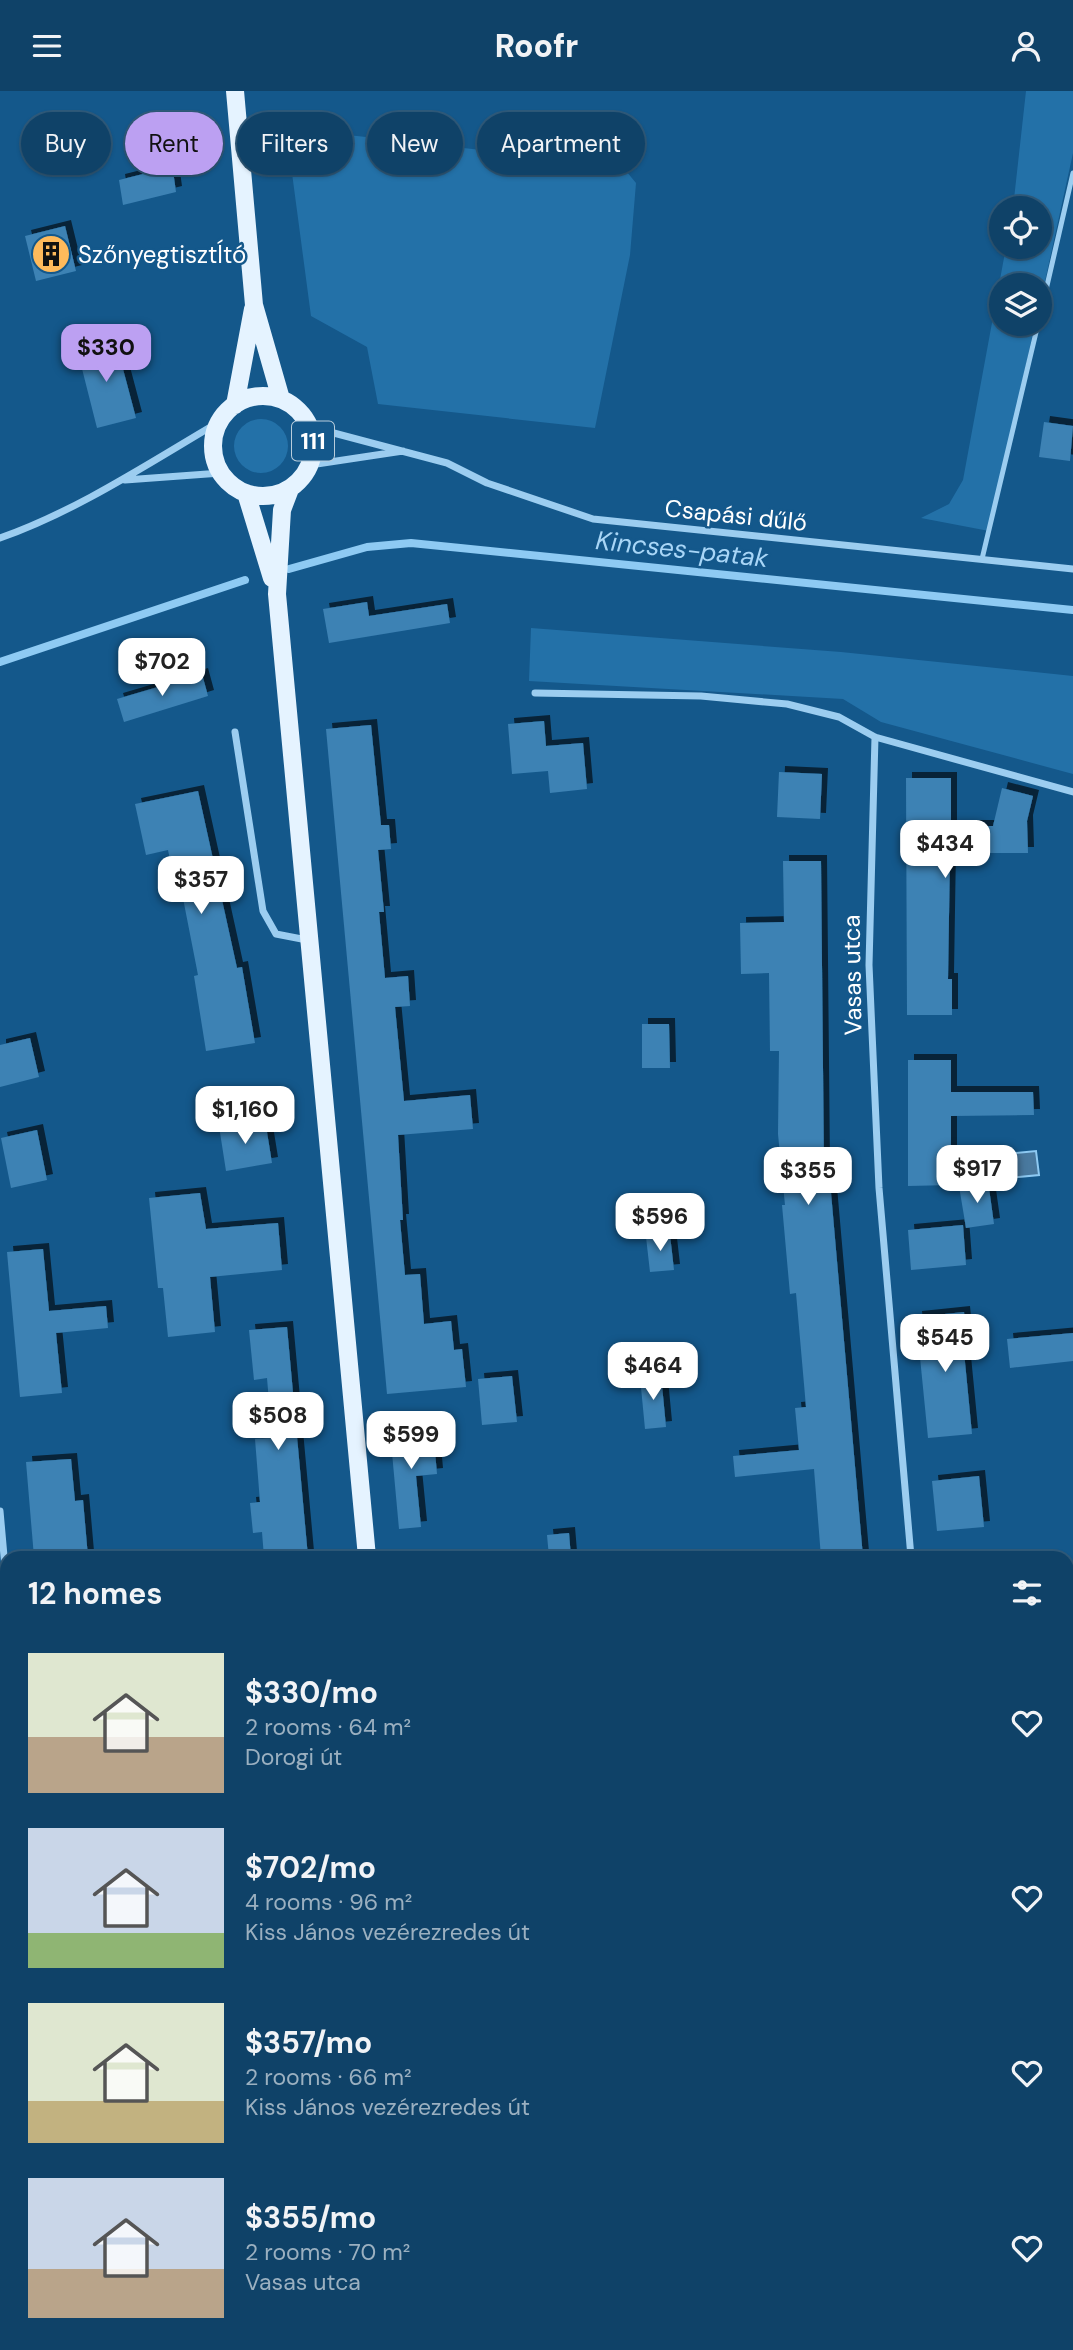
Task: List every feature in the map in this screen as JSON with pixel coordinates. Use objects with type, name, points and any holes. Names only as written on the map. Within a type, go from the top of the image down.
[{"type":"main road","name":"111","points":[[235,91],[254,305],[281,399]]},
{"type":"main road","name":"111","points":[[235,405],[254,305]]},
{"type":"main road","name":"111","points":[[235,405],[249,397],[265,395],[281,399],[296,408],[307,422],[313,443],[310,465],[290,489],[270,542]]},
{"type":"main road","points":[[235,405],[219,422],[213,448],[221,473],[246,493]]},
{"type":"main road","name":"111","points":[[246,493],[275,495],[290,489]]},
{"type":"main road","name":"111","points":[[246,493],[270,542],[277,594],[312,940],[365,1551]]},
{"type":"street","points":[[0,538],[24,530],[121,480],[219,422]]},
{"type":"street","name":"Csapási dűlő","points":[[307,422],[330,432],[407,450],[447,463],[487,483],[593,519],[1073,569]]},
{"type":"street","name":"Csapási dűlő","points":[[310,465],[407,450]]},
{"type":"street","points":[[121,480],[221,473]]},
{"type":"street","points":[[535,694],[701,696],[788,704],[839,717],[875,737],[1073,792]]},
{"type":"street","points":[[234,732],[263,911],[276,934],[312,940]]},
{"type":"street","name":"Vasas utca","points":[[875,737],[869,979],[879,1188],[910,1551]]},
{"type":"street","points":[[0,1511],[4,1551]]},
{"type":"lane","points":[[1050,273],[1073,173]]},
{"type":"lane","points":[[982,559],[1035,336]]},
{"type":"shaded area","points":[[1026,91],[1073,91],[1073,153],[1052,249],[1052,196],[1014,196]]},
{"type":"shaded area","points":[[353,136],[367,137],[367,175],[463,175],[463,148],[477,150],[477,175],[629,175],[636,183],[630,255],[595,428],[378,404],[367,347],[311,316],[292,175],[353,175]]},
{"type":"shaded area","points":[[1004,259],[1050,259],[1047,273],[1001,273]]},
{"type":"shaded area","points":[[990,336],[1032,336],[989,531],[921,518],[949,504],[963,480]]},
{"type":"shaded area","points":[[261,419],[280,427],[288,446],[280,465],[261,473],[242,465],[234,446],[242,427]]},
{"type":"shaded area","points":[[531,628],[841,652],[1073,676],[1073,774],[881,722],[843,699],[529,681]]},
{"type":"shaded area","points":[[1036,1151],[1039,1175],[996,1179],[994,1155]]},
{"type":"building","points":[[139,175],[174,175],[176,192],[123,205],[119,180]]},
{"type":"building","name":"SzőnyegtisztÍtó","points":[[65,226],[76,271],[36,281],[25,236]]},
{"type":"building","points":[[115,339],[136,418],[97,428],[77,349]]},
{"type":"building","points":[[1044,422],[1073,426],[1070,461],[1039,457]]},
{"type":"building","points":[[367,602],[369,616],[447,604],[450,623],[329,643],[323,609]]},
{"type":"building","points":[[202,674],[208,696],[124,722],[117,699]]},
{"type":"building","points":[[544,721],[546,746],[583,743],[587,789],[550,793],[548,771],[512,774],[508,724]]},
{"type":"building","points":[[371,725],[381,825],[389,825],[391,849],[378,850],[384,912],[379,912],[385,978],[408,976],[410,1006],[395,1007],[404,1101],[470,1095],[473,1129],[398,1135],[403,1220],[400,1220],[405,1275],[420,1274],[424,1324],[451,1321],[454,1350],[462,1349],[466,1387],[387,1394],[326,729]]},
{"type":"building","points":[[779,772],[822,774],[820,819],[777,817]]},
{"type":"building","points":[[906,778],[951,778],[951,826],[993,826],[1002,788],[1033,796],[1027,821],[1028,853],[950,853],[948,979],[952,979],[952,1015],[907,1015]]},
{"type":"building","points":[[198,791],[237,968],[242,967],[255,1043],[206,1051],[194,976],[198,975],[181,888],[176,889],[168,850],[146,855],[135,804]]},
{"type":"building","points":[[783,861],[821,861],[824,1171],[829,1170],[862,1551],[821,1551],[814,1469],[735,1477],[733,1456],[799,1450],[795,1408],[806,1407],[796,1293],[790,1294],[782,1205],[785,1205],[778,1134],[779,1051],[770,1051],[769,973],[741,974],[740,923],[784,922]]},
{"type":"building","points":[[642,1024],[669,1024],[670,1068],[642,1068]]},
{"type":"building","points":[[30,1038],[39,1077],[0,1087],[0,1045]]},
{"type":"building","points":[[908,1060],[951,1060],[951,1092],[1033,1092],[1034,1115],[951,1116],[951,1185],[908,1186]]},
{"type":"building","points":[[247,1121],[248,1130],[266,1126],[272,1163],[226,1171],[219,1126]]},
{"type":"building","points":[[37,1130],[47,1180],[11,1188],[1,1138]]},
{"type":"building","points":[[988,1181],[994,1224],[966,1228],[959,1186]]},
{"type":"building","points":[[200,1193],[206,1229],[278,1223],[282,1270],[210,1277],[215,1332],[168,1337],[163,1288],[158,1288],[149,1198]]},
{"type":"building","points":[[963,1225],[966,1265],[911,1270],[908,1230]]},
{"type":"building","points":[[670,1235],[674,1270],[650,1272],[646,1237]]},
{"type":"building","points":[[43,1249],[49,1311],[106,1306],[108,1328],[56,1333],[62,1393],[20,1397],[7,1252]]},
{"type":"building","points":[[964,1312],[968,1352],[964,1352],[972,1434],[928,1438],[916,1317]]},
{"type":"building","points":[[287,1327],[307,1551],[264,1551],[262,1532],[253,1533],[250,1503],[260,1502],[255,1439],[272,1438],[267,1378],[254,1380],[249,1330]]},
{"type":"building","points":[[1073,1333],[1073,1361],[1010,1368],[1007,1339]]},
{"type":"building","points":[[661,1375],[666,1427],[645,1429],[640,1377]]},
{"type":"building","points":[[512,1376],[517,1422],[482,1425],[478,1379]]},
{"type":"building","points":[[433,1429],[437,1474],[416,1476],[421,1527],[399,1529],[390,1431]]},
{"type":"building","points":[[71,1459],[75,1501],[83,1500],[87,1551],[33,1551],[26,1462]]},
{"type":"building","points":[[979,1476],[984,1527],[937,1531],[932,1481]]},
{"type":"building","points":[[569,1533],[570,1551],[548,1551],[547,1535]]},
{"type":"waterway","name":"Kincses-patak","points":[[289,569],[367,547],[411,543],[1073,610]]},
{"type":"waterway","name":"Kincses-patak","points":[[0,662],[245,580]]},
{"type":"place","name":"SzőnyegtisztÍtó","points":[[51,254]]}]
